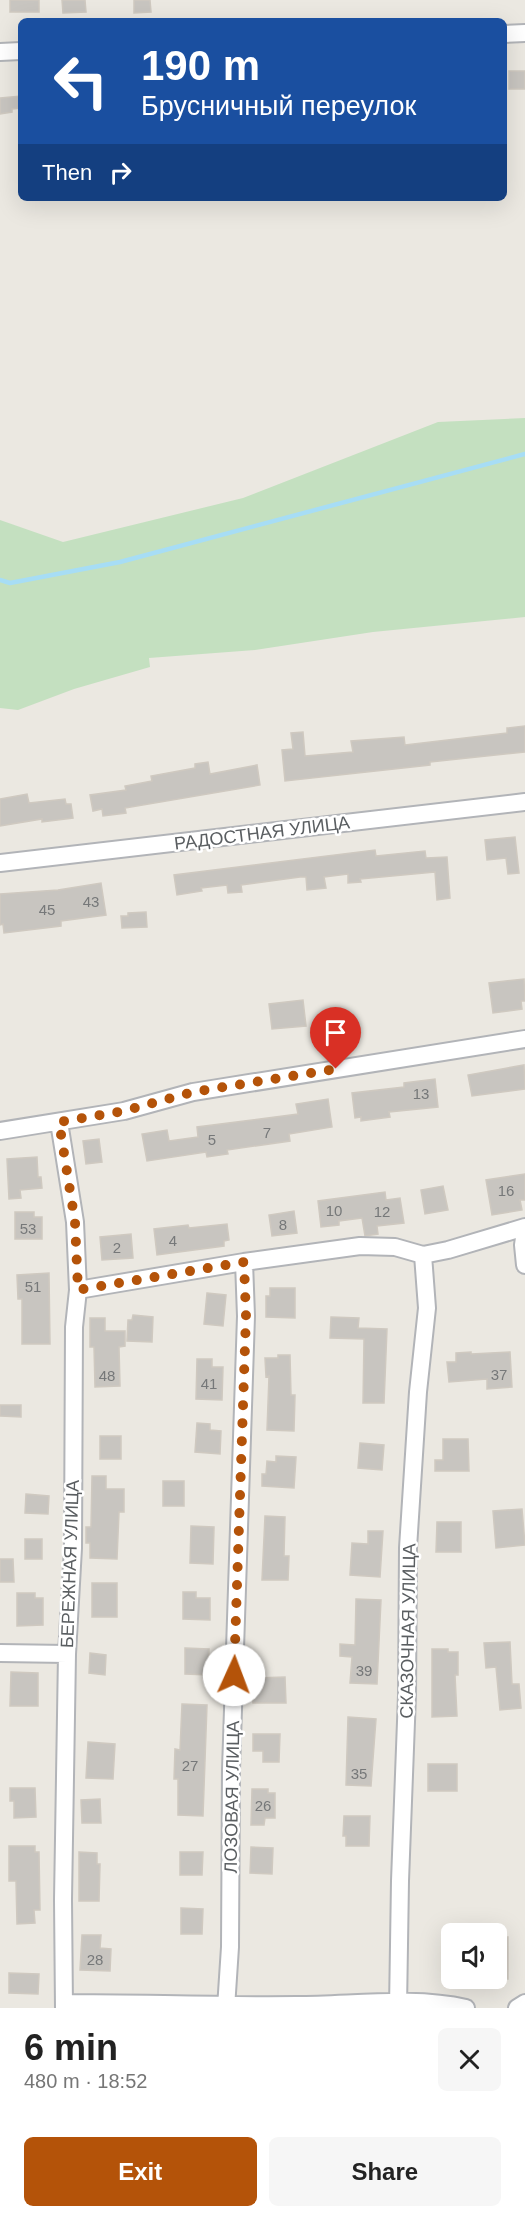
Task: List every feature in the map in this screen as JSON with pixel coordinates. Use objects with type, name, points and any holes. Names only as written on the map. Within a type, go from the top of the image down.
[{"type":"street","points":[[507,34],[525,33]]},
{"type":"street","points":[[0,52],[18,51]]},
{"type":"street","name":"РАДОСТНАЯ УЛИЦА","points":[[0,863],[525,802]]},
{"type":"street","points":[[0,1131],[124,1111],[193,1092],[525,1039]]},
{"type":"street","name":"БЕРЕЖНАЯ УЛИЦА","points":[[59,1122],[75,1222],[78,1290],[74,1327],[73,1548],[67,1654],[63,1900],[64,2006]]},
{"type":"street","points":[[78,1290],[244,1262],[360,1246],[395,1247],[423,1255],[525,1229],[523,1245],[525,1265]]},
{"type":"street","name":"СКАЗОЧНАЯ УЛИЦА","points":[[398,2005],[407,1695],[408,1548],[418,1392],[427,1308],[423,1255]]},
{"type":"street","name":"ЛОЗОВАЯ УЛИЦА","points":[[227,2006],[231,1947],[231,1770],[246,1316],[244,1262]]},
{"type":"street","points":[[0,1653],[67,1654]]},
{"type":"street","points":[[517,2008],[525,2003]]},
{"type":"street","points":[[64,2006],[357,2004],[466,2008]]},
{"type":"green space","points":[[525,418],[525,617],[373,632],[255,650],[149,658],[150,667],[74,689],[18,710],[0,708],[0,520],[63,542],[243,498],[438,422]]},
{"type":"building","points":[[10,0],[39,0],[39,12],[10,12]]},
{"type":"building","points":[[62,0],[85,0],[86,12],[63,13]]},
{"type":"building","points":[[134,0],[150,0],[151,12],[134,13]]},
{"type":"building","points":[[509,71],[525,71],[525,89],[509,89]]},
{"type":"building","points":[[18,96],[18,108],[0,114],[0,98]]},
{"type":"building","points":[[525,726],[525,752],[285,781],[282,750],[293,749],[291,733],[303,732],[305,756],[353,752],[351,741],[404,737],[405,745],[507,733],[507,728]]},
{"type":"building","points":[[208,762],[210,774],[257,765],[260,785],[125,808],[126,813],[103,816],[102,809],[93,811],[90,795],[126,790],[125,786],[152,781],[151,776],[195,768],[195,764]]},
{"type":"building","points":[[27,794],[29,803],[65,799],[66,804],[71,804],[73,818],[42,822],[42,819],[0,826],[0,799]]},
{"type":"building","points":[[515,837],[519,873],[508,874],[506,858],[487,860],[485,840]]},
{"type":"building","points":[[375,850],[376,856],[425,851],[426,858],[447,857],[450,898],[437,900],[435,872],[360,879],[361,882],[348,883],[348,874],[324,877],[326,888],[307,890],[306,877],[300,877],[241,885],[242,892],[228,893],[227,885],[201,888],[202,891],[177,895],[174,875]]},
{"type":"building","points":[[101,883],[106,915],[61,921],[61,926],[4,933],[3,924],[0,925],[0,894],[58,890]]},
{"type":"building","points":[[146,912],[147,927],[122,928],[121,916],[128,916],[128,913]]},
{"type":"building","points":[[524,979],[525,1001],[521,1001],[522,1009],[493,1013],[489,983]]},
{"type":"building","points":[[303,1000],[306,1026],[272,1029],[269,1004]]},
{"type":"building","points":[[524,1065],[525,1089],[472,1096],[468,1075]]},
{"type":"building","points":[[435,1079],[438,1107],[389,1112],[390,1117],[361,1121],[361,1117],[355,1118],[352,1093],[404,1087],[404,1083]]},
{"type":"building","points":[[328,1099],[332,1127],[289,1134],[290,1141],[227,1150],[228,1154],[207,1157],[206,1152],[147,1161],[142,1134],[167,1130],[169,1141],[198,1137],[197,1127],[298,1114],[296,1104]]},
{"type":"building","points":[[99,1139],[102,1162],[86,1164],[83,1141]]},
{"type":"building","points":[[37,1157],[38,1177],[41,1177],[42,1188],[20,1190],[21,1198],[9,1199],[7,1159]]},
{"type":"building","points":[[525,1174],[525,1200],[520,1200],[522,1210],[492,1215],[486,1180]]},
{"type":"building","points":[[443,1186],[448,1210],[425,1214],[421,1190]]},
{"type":"building","points":[[385,1192],[386,1200],[400,1198],[404,1223],[377,1226],[378,1234],[365,1236],[362,1218],[339,1221],[339,1225],[321,1227],[318,1201]]},
{"type":"building","points":[[294,1211],[297,1233],[272,1236],[269,1215]]},
{"type":"building","points":[[15,1212],[34,1212],[34,1217],[42,1217],[42,1239],[15,1239]]},
{"type":"building","points":[[227,1224],[229,1240],[224,1241],[224,1246],[157,1255],[154,1229]]},
{"type":"building","points":[[131,1234],[133,1258],[102,1260],[100,1237]]},
{"type":"building","points":[[49,1273],[50,1344],[22,1344],[22,1299],[18,1299],[17,1275]]},
{"type":"building","points":[[270,1288],[295,1288],[295,1318],[266,1317],[266,1296],[270,1296]]},
{"type":"building","points":[[207,1293],[226,1295],[223,1326],[204,1324]]},
{"type":"building","points":[[133,1315],[153,1317],[152,1342],[127,1341],[128,1320],[132,1320]]},
{"type":"building","points":[[331,1317],[359,1318],[358,1328],[387,1329],[384,1403],[363,1403],[364,1339],[330,1338]]},
{"type":"building","points":[[90,1318],[105,1318],[105,1331],[125,1331],[125,1346],[119,1347],[120,1386],[95,1387],[94,1347],[90,1347]]},
{"type":"building","points":[[471,1352],[471,1354],[510,1352],[512,1387],[487,1389],[487,1379],[449,1382],[447,1362],[456,1362],[456,1353]]},
{"type":"building","points":[[278,1355],[290,1355],[291,1395],[295,1395],[294,1431],[267,1430],[269,1376],[266,1377],[265,1358],[278,1358]]},
{"type":"building","points":[[197,1359],[212,1359],[212,1367],[223,1367],[222,1400],[196,1399]]},
{"type":"building","points":[[0,1405],[21,1405],[21,1417],[0,1416]]},
{"type":"building","points":[[197,1423],[210,1424],[210,1430],[221,1431],[220,1454],[195,1452]]},
{"type":"building","points":[[100,1436],[121,1436],[121,1459],[100,1459]]},
{"type":"building","points":[[443,1439],[468,1439],[469,1471],[435,1471],[435,1460],[443,1460]]},
{"type":"building","points":[[360,1443],[384,1445],[382,1470],[358,1468]]},
{"type":"building","points":[[276,1456],[296,1457],[294,1488],[262,1486],[262,1474],[266,1474],[267,1461],[276,1462]]},
{"type":"building","points":[[92,1476],[106,1476],[106,1489],[124,1489],[124,1512],[119,1512],[117,1559],[90,1558],[90,1543],[86,1543],[86,1527],[91,1527]]},
{"type":"building","points":[[163,1481],[184,1481],[184,1506],[163,1506]]},
{"type":"building","points":[[26,1494],[49,1496],[48,1514],[25,1513]]},
{"type":"building","points":[[522,1509],[525,1545],[496,1548],[493,1511]]},
{"type":"building","points":[[265,1516],[285,1517],[284,1556],[289,1556],[288,1580],[262,1580]]},
{"type":"building","points":[[437,1522],[461,1522],[461,1552],[436,1552]]},
{"type":"building","points":[[191,1526],[214,1527],[213,1564],[190,1563]]},
{"type":"building","points":[[368,1531],[383,1531],[380,1577],[350,1575],[352,1543],[368,1544]]},
{"type":"building","points":[[25,1539],[42,1539],[42,1559],[25,1559]]},
{"type":"building","points":[[0,1559],[13,1559],[14,1582],[0,1582]]},
{"type":"building","points":[[92,1583],[117,1583],[117,1617],[92,1617]]},
{"type":"building","points":[[183,1592],[196,1592],[196,1598],[210,1598],[210,1620],[183,1619]]},
{"type":"building","points":[[17,1593],[35,1593],[35,1598],[43,1598],[43,1625],[17,1626]]},
{"type":"building","points":[[356,1599],[381,1600],[377,1684],[350,1683],[352,1657],[340,1656],[340,1644],[355,1645]]},
{"type":"building","points":[[510,1642],[512,1684],[519,1684],[521,1708],[500,1710],[496,1667],[486,1668],[484,1643]]},
{"type":"building","points":[[185,1648],[209,1649],[208,1675],[185,1674]]},
{"type":"building","points":[[432,1649],[448,1649],[448,1652],[458,1652],[458,1675],[455,1675],[457,1716],[432,1717]]},
{"type":"building","points":[[90,1653],[106,1655],[105,1675],[89,1673]]},
{"type":"building","points":[[11,1672],[38,1673],[38,1706],[10,1706]]},
{"type":"building","points":[[285,1677],[286,1703],[253,1703],[252,1678]]},
{"type":"building","points":[[182,1704],[207,1705],[203,1816],[178,1815],[178,1779],[174,1779],[175,1749],[180,1750]]},
{"type":"building","points":[[348,1717],[376,1719],[371,1786],[346,1785]]},
{"type":"building","points":[[253,1734],[280,1734],[279,1762],[263,1762],[263,1751],[253,1751]]},
{"type":"building","points":[[88,1742],[115,1744],[113,1779],[86,1778]]},
{"type":"building","points":[[428,1764],[457,1764],[457,1791],[428,1791]]},
{"type":"building","points":[[10,1788],[35,1788],[36,1817],[14,1818],[14,1801],[10,1801]]},
{"type":"building","points":[[252,1789],[268,1789],[268,1793],[275,1793],[275,1818],[265,1818],[264,1825],[251,1825]]},
{"type":"building","points":[[100,1799],[101,1823],[82,1823],[81,1800]]},
{"type":"building","points":[[344,1816],[370,1816],[369,1846],[346,1846],[346,1836],[343,1836]]},
{"type":"building","points":[[9,1846],[35,1846],[35,1852],[39,1852],[40,1910],[34,1910],[35,1923],[17,1924],[16,1881],[9,1881]]},
{"type":"building","points":[[251,1847],[273,1848],[272,1874],[250,1873]]},
{"type":"building","points":[[79,1852],[97,1853],[97,1864],[100,1864],[99,1901],[79,1901]]},
{"type":"building","points":[[180,1852],[203,1852],[202,1875],[180,1875]]},
{"type":"building","points":[[181,1908],[203,1909],[202,1934],[181,1934]]},
{"type":"building","points":[[82,1935],[101,1935],[100,1948],[111,1949],[110,1971],[80,1970]]},
{"type":"building","points":[[507,1937],[508,1937],[507,1979]]},
{"type":"building","points":[[9,1973],[39,1974],[38,1994],[9,1993]]},
{"type":"waterway","points":[[0,580],[10,583],[120,562],[525,454]]},
{"type":"route","points":[[234,1675],[246,1316],[244,1262],[78,1290],[75,1222],[59,1122],[124,1111],[193,1092],[336,1069]]}]
